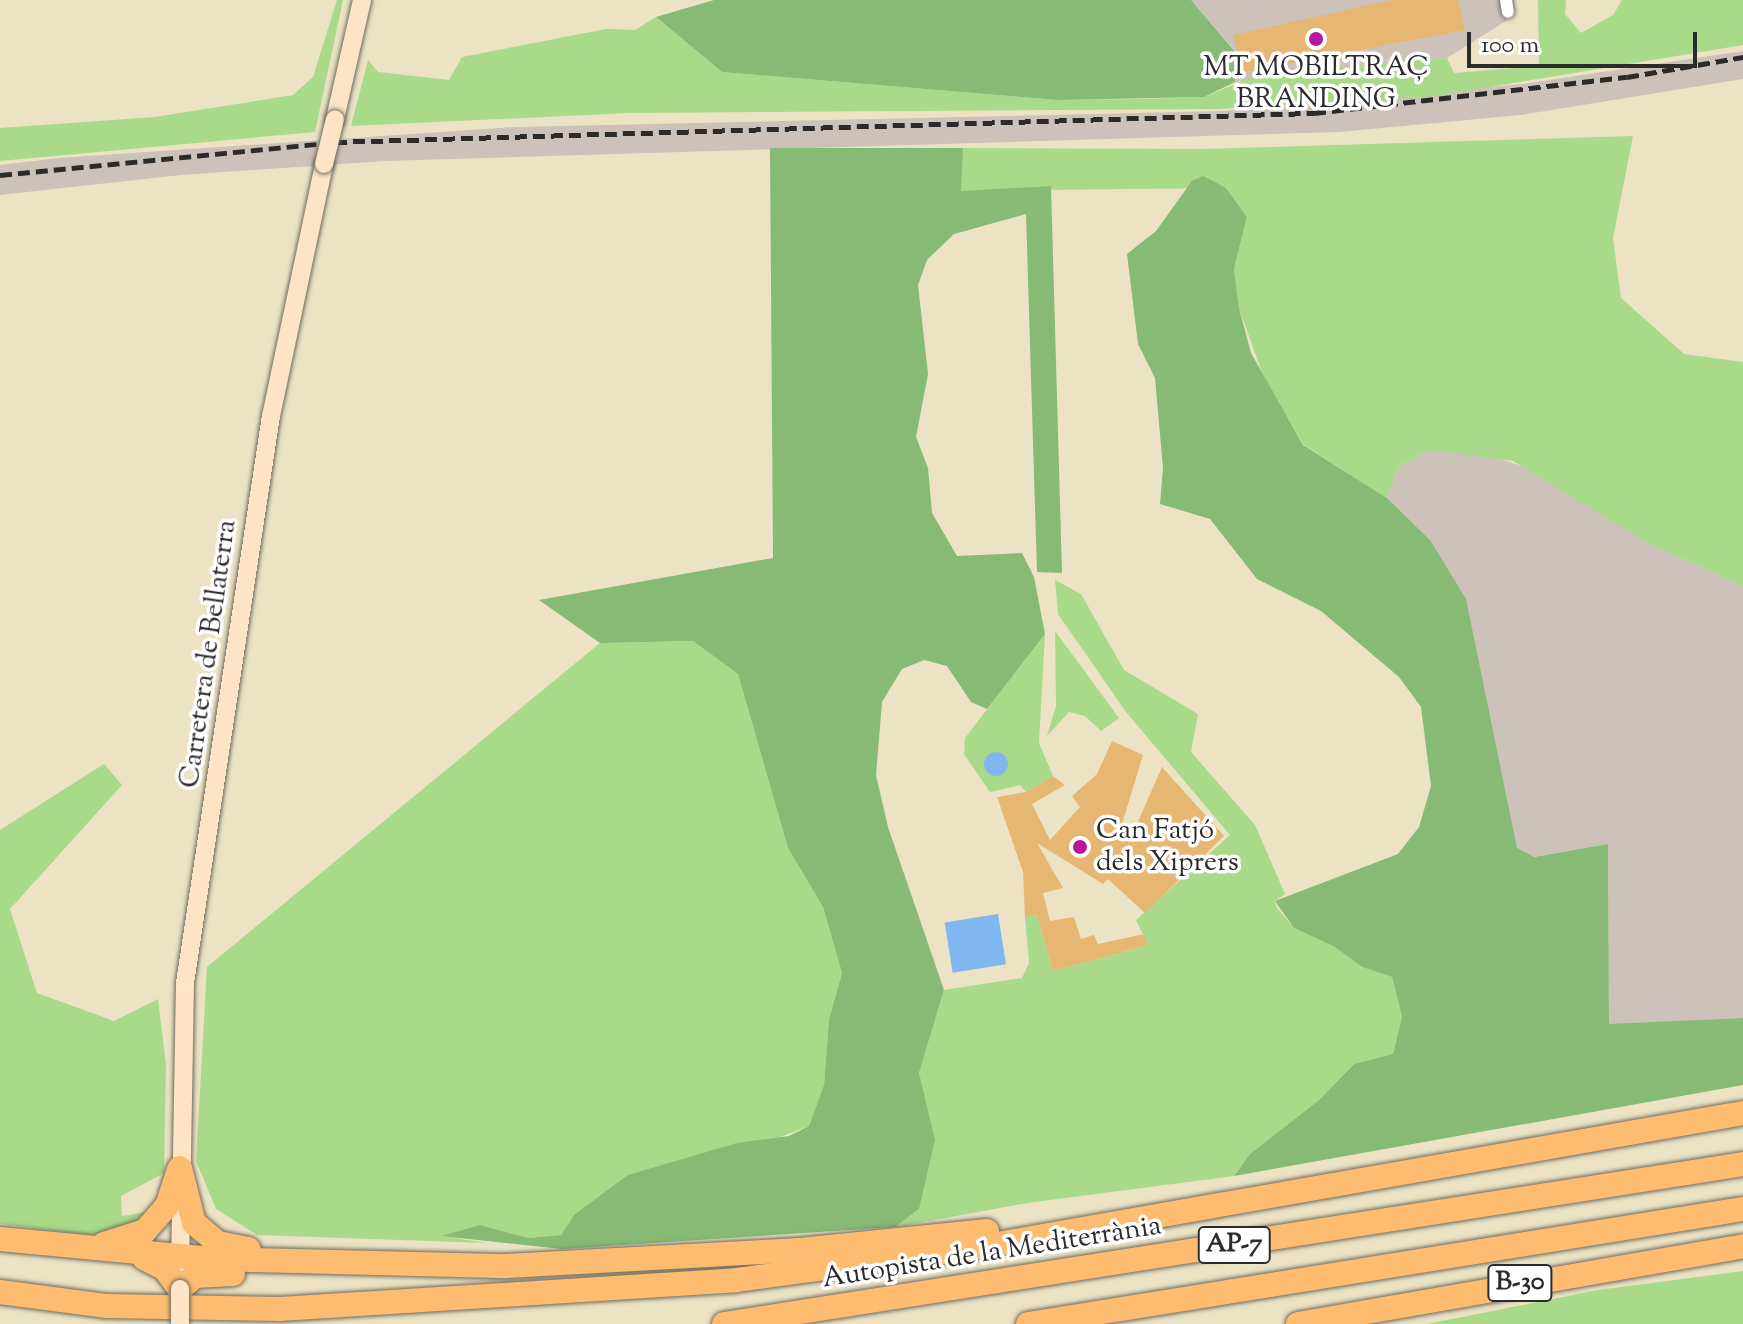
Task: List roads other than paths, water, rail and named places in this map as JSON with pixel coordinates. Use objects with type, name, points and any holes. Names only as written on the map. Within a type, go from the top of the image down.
[{"type":"highway","points":[[1705,1120],[1743,1106]]},
{"type":"highway","points":[[0,1292],[56,1301],[208,1310],[454,1302],[736,1280],[1099,1227],[1743,1113]]},
{"type":"highway","name":"Autopista de la Mediterrània","points":[[724,1324],[1743,1164]]},
{"type":"highway","points":[[65,1246],[115,1243],[145,1231],[167,1206],[180,1168]]},
{"type":"highway","points":[[180,1168],[194,1223],[206,1238],[345,1265]]},
{"type":"highway","name":"AP-7","points":[[1028,1324],[1743,1209]]},
{"type":"highway","points":[[0,1239],[130,1254],[424,1266],[591,1264],[1099,1227]]},
{"type":"highway","name":"B-30","points":[[1298,1324],[1743,1246]]},
{"type":"highway","points":[[130,1254],[164,1268],[180,1289],[188,1279],[205,1274],[344,1275],[424,1266]]},
{"type":"street","name":"Carretera de Bellaterra","points":[[180,1324],[185,983],[281,359],[362,0]]},
{"type":"water","points":[[996,752],[1004,756],[1008,764],[1004,772],[996,776],[988,772],[984,764],[988,756]]},
{"type":"water","points":[[998,914],[1006,964],[953,973],[945,922]]},
{"type":"railway","points":[[0,175],[335,142],[1314,113],[1627,77],[1743,57]]},
{"type":"place","name":"MT MOBILTRAÇ BRANDING","points":[[1316,39]]},
{"type":"place","name":"Can Fatjó dels Xiprers","points":[[1080,847]]}]
